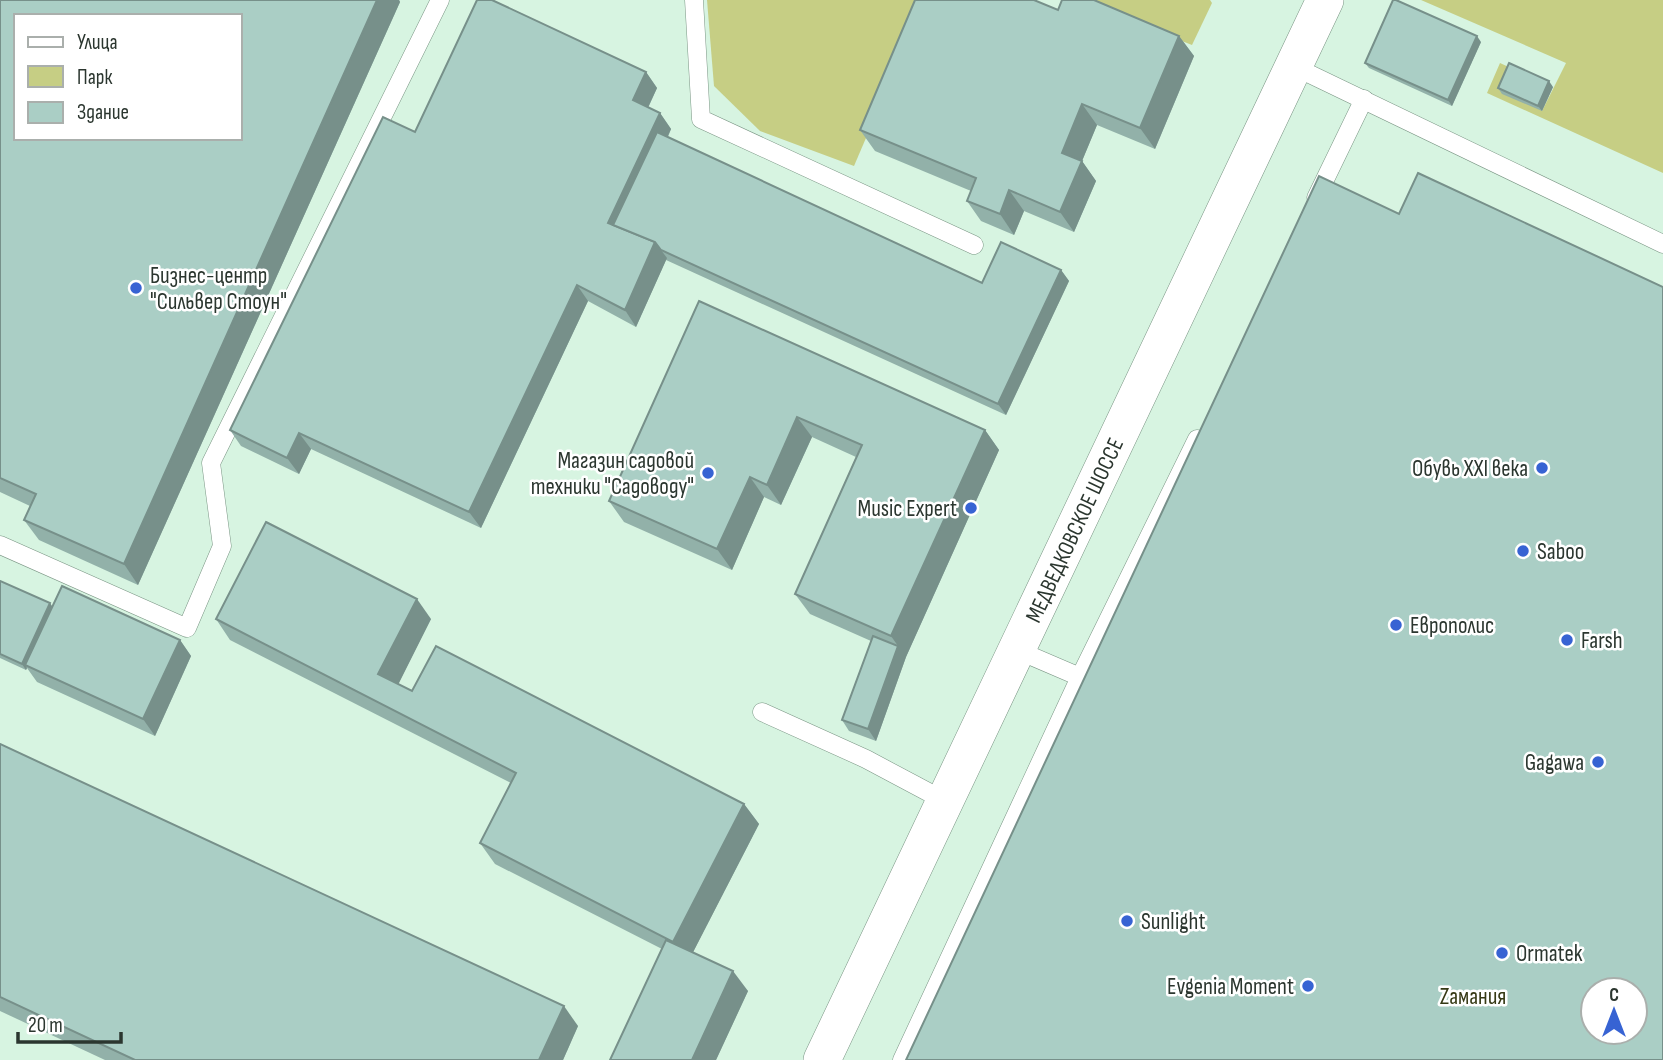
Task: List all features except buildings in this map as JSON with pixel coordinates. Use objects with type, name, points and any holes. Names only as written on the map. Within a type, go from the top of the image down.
[{"type":"street","name":"МЕДВЕДКОВСКОЕ ШОССЕ","points":[[822,1060],[1325,0]]},
{"type":"lane","points":[[0,545],[187,628],[222,546],[211,463],[440,0]]},
{"type":"lane","points":[[694,0],[701,119],[974,245]]},
{"type":"lane","points":[[1293,66],[1663,244]]},
{"type":"lane","points":[[1309,212],[1364,99]]},
{"type":"lane","points":[[902,1060],[1080,677],[1204,426]]},
{"type":"lane","points":[[1017,650],[1109,690]]},
{"type":"lane","points":[[762,712],[866,759],[945,801]]},
{"type":"green space","points":[[707,0],[925,0],[854,166],[760,131],[714,86]]},
{"type":"green space","points":[[1078,0],[1210,0],[1212,3],[1192,45]]},
{"type":"green space","points":[[1421,0],[1663,0],[1663,173],[1487,93],[1500,63],[1513,69],[1542,111],[1566,63]]},
{"type":"place","name":"Бизнес-центр \"Сильвер Стоун\"","points":[[136,288]]},
{"type":"place","name":"Обувь XXI века","points":[[1542,468]]},
{"type":"place","name":"Магазин садовой техники \"Садоводу\"","points":[[708,473]]},
{"type":"place","name":"Music Expert","points":[[971,508]]},
{"type":"place","name":"Saboo","points":[[1523,551]]},
{"type":"place","name":"Европолис","points":[[1396,625]]},
{"type":"place","name":"Farsh","points":[[1567,640]]},
{"type":"place","name":"Gagawa","points":[[1598,762]]},
{"type":"place","name":"Sunlight","points":[[1127,921]]},
{"type":"place","name":"Ormatek","points":[[1502,953]]},
{"type":"place","name":"Evgenia Moment","points":[[1308,986]]},
{"type":"park label","name":"Zамания","points":[[1473,996]]}]
